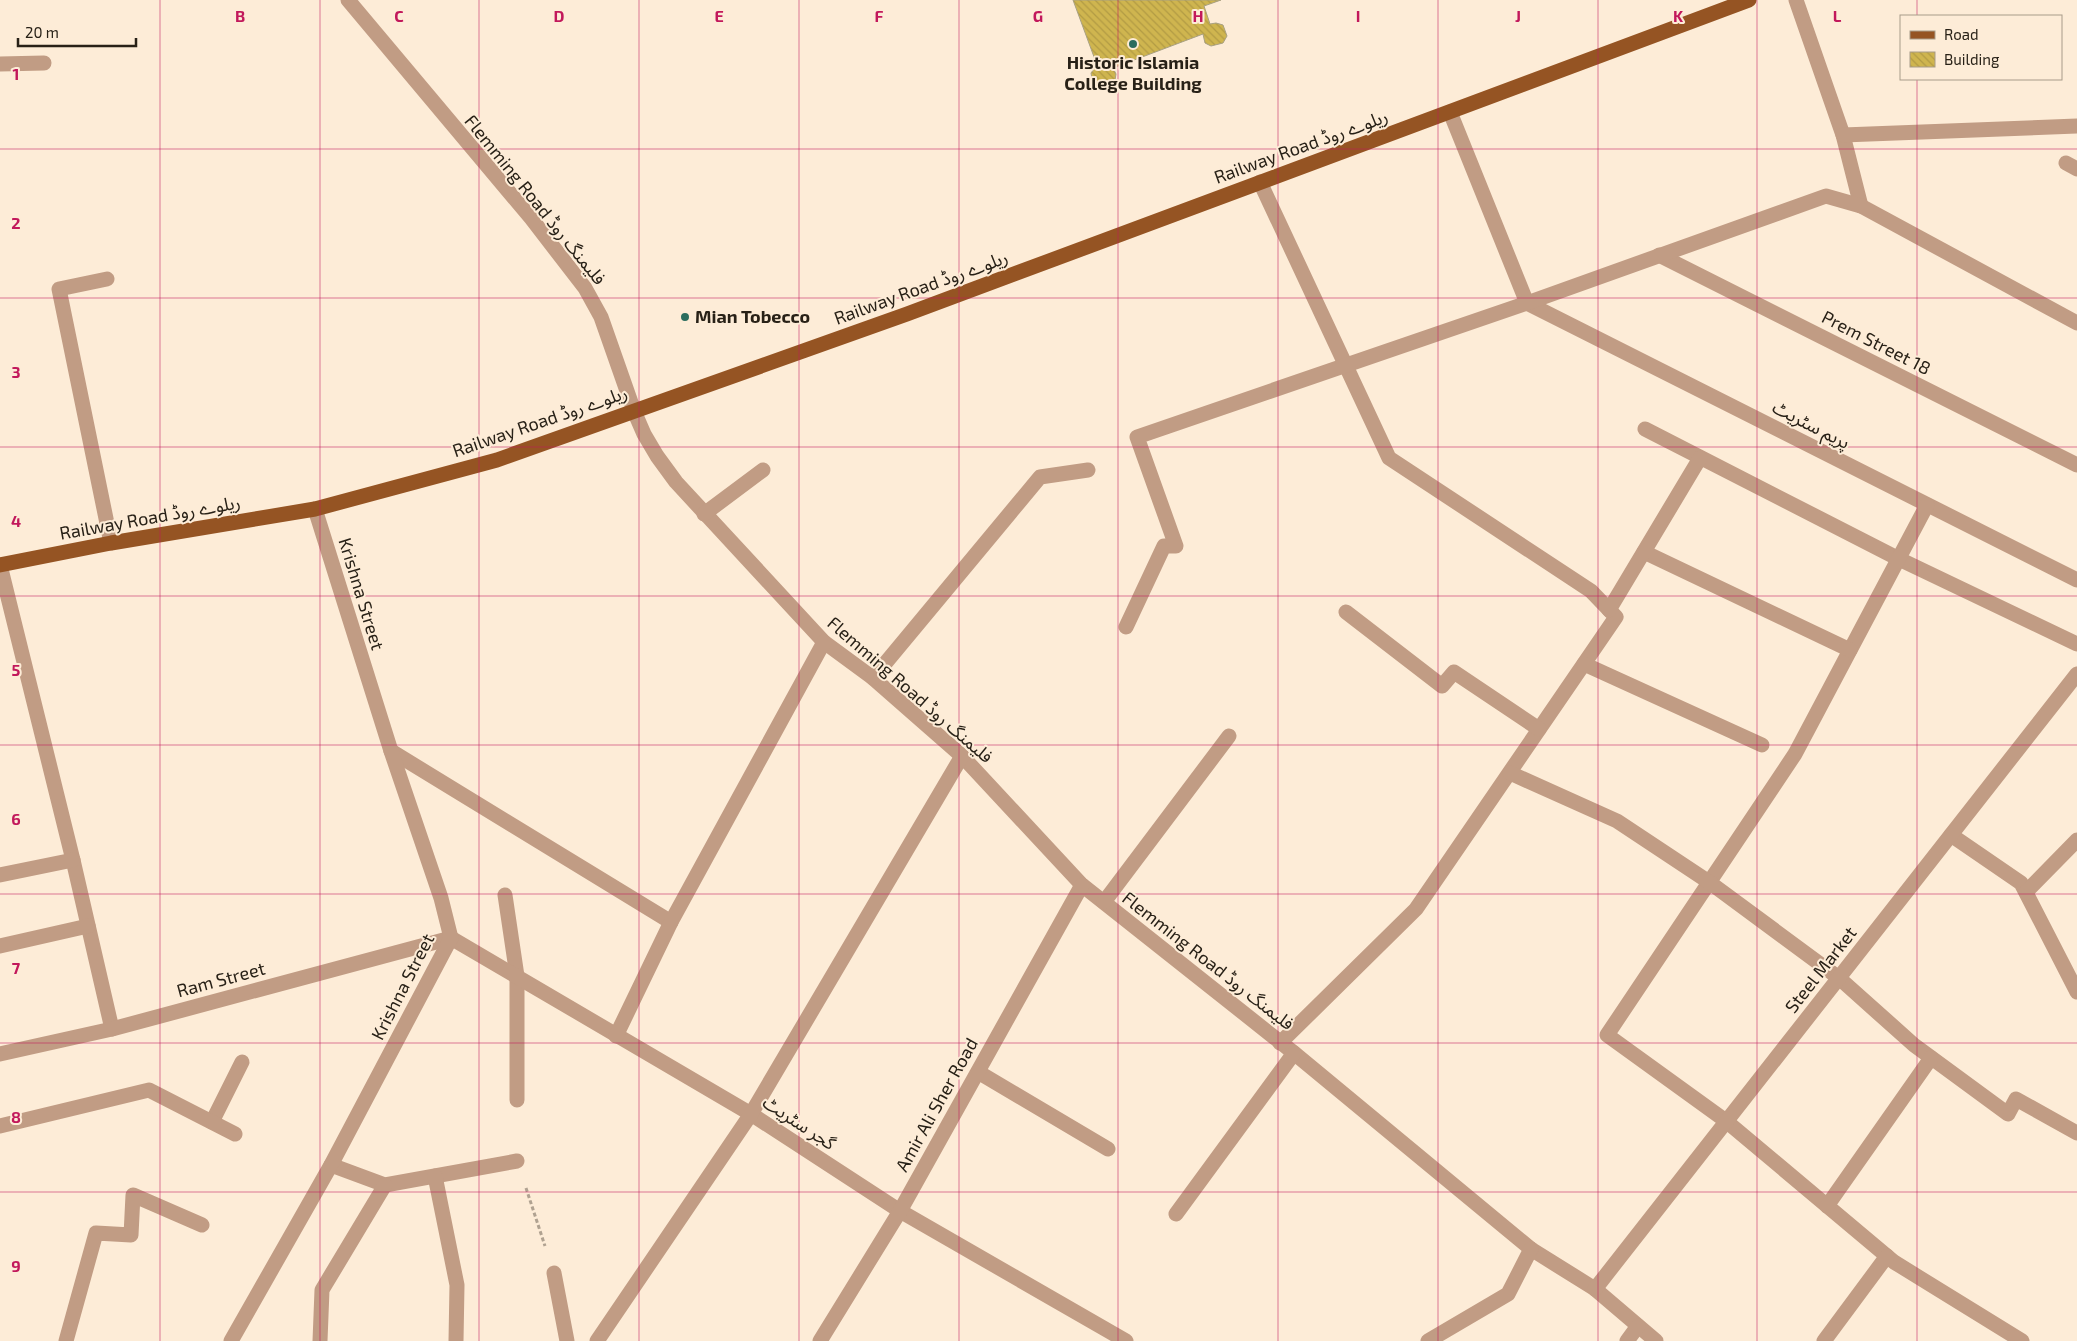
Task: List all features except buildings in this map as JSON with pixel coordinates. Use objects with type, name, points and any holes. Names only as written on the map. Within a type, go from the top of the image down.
[{"type":"main road","name":"Railway Road ریلوے روڈ","points":[[0,565],[111,543],[315,509],[496,460],[907,314],[1749,0]]},
{"type":"street","name":"Flemming Road فلیمنگ روڈ","points":[[348,0],[531,218],[585,288],[601,318],[634,411],[656,456],[704,514],[824,642],[874,678],[962,756],[1082,885],[1294,1053],[1531,1250],[1595,1289],[1656,1341]]},
{"type":"street","points":[[1796,0],[1843,135],[1861,206]]},
{"type":"street","points":[[0,64],[44,63]]},
{"type":"street","points":[[1450,112],[1527,304]]},
{"type":"street","points":[[1843,135],[2077,126]]},
{"type":"street","points":[[1260,182],[1389,458],[1591,591],[1616,617],[1416,909],[1280,1043]]},
{"type":"street","points":[[1126,627],[1164,546],[1176,546],[1137,437],[1527,304],[1826,196],[1861,206],[2077,323]]},
{"type":"street","name":"Prem Street 18","points":[[1659,255],[2077,464]]},
{"type":"street","points":[[107,279],[59,289],[111,543]]},
{"type":"street","name":"پریم سٹریٹ","points":[[1527,304],[2077,580]]},
{"type":"street","points":[[1645,429],[1899,559],[2077,644]]},
{"type":"street","points":[[1608,610],[1700,458]]},
{"type":"street","points":[[704,514],[763,470]]},
{"type":"street","points":[[874,678],[1040,477],[1088,470]]},
{"type":"street","points":[[1927,505],[1795,754],[1607,1035],[1726,1121],[1887,1256],[2022,1341]]},
{"type":"street","name":"Krishna Street","points":[[231,1341],[331,1164],[451,938],[441,898],[391,751],[315,509]]},
{"type":"street","points":[[1644,552],[1850,650]]},
{"type":"street","points":[[0,565],[74,860],[112,1029]]},
{"type":"street","points":[[1346,612],[1442,686],[1454,672],[1539,730]]},
{"type":"street","points":[[616,1036],[671,922],[824,642]]},
{"type":"street","points":[[1584,664],[1762,745]]},
{"type":"street","name":"Steel Market","points":[[1595,1289],[2077,674]]},
{"type":"street","points":[[1104,902],[1228,736]]},
{"type":"street","points":[[391,751],[671,922]]},
{"type":"street","points":[[597,1341],[752,1114],[962,756]]},
{"type":"street","points":[[1510,773],[1617,821],[1709,882],[1839,978],[1914,1046],[2008,1114],[2016,1099],[2077,1133]]},
{"type":"street","points":[[1950,835],[2021,883],[2077,992]]},
{"type":"street","points":[[2026,892],[2073,851]]},
{"type":"street","points":[[0,875],[74,860]]},
{"type":"street","name":"Amir Ali Sher Road","points":[[820,1341],[900,1211],[1082,885]]},
{"type":"street","points":[[505,895],[516,976],[517,1100]]},
{"type":"street","points":[[0,946],[88,926]]},
{"type":"street","name":"گجر سٹریٹ","points":[[451,938],[752,1114],[900,1211],[1126,1341]]},
{"type":"street","name":"Ram Street","points":[[0,1054],[112,1029],[451,938]]},
{"type":"street","points":[[1176,1214],[1294,1053]]},
{"type":"street","points":[[1827,1206],[1931,1058]]},
{"type":"street","points":[[212,1122],[242,1062]]},
{"type":"street","points":[[978,1072],[1108,1148]]},
{"type":"street","points":[[0,1126],[149,1090],[235,1134]]},
{"type":"street","points":[[331,1164],[385,1185],[517,1161]]},
{"type":"street","points":[[435,1176],[456,1285],[456,1341]]},
{"type":"street","points":[[320,1341],[322,1290],[385,1185]]},
{"type":"street","points":[[66,1341],[96,1233],[131,1235],[133,1195],[202,1225]]},
{"type":"street","points":[[1428,1341],[1508,1294],[1531,1250]]},
{"type":"street","points":[[1824,1341],[1887,1256]]},
{"type":"street","points":[[554,1274],[567,1341]]},
{"type":"street","points":[[1627,1341],[1638,1326]]},
{"type":"path","points":[[517,1161],[554,1274]]},
{"type":"place","name":"Historic Islamia College Building","points":[[1133,44]]},
{"type":"place","name":"Mian Tobecco","points":[[685,317]]}]
